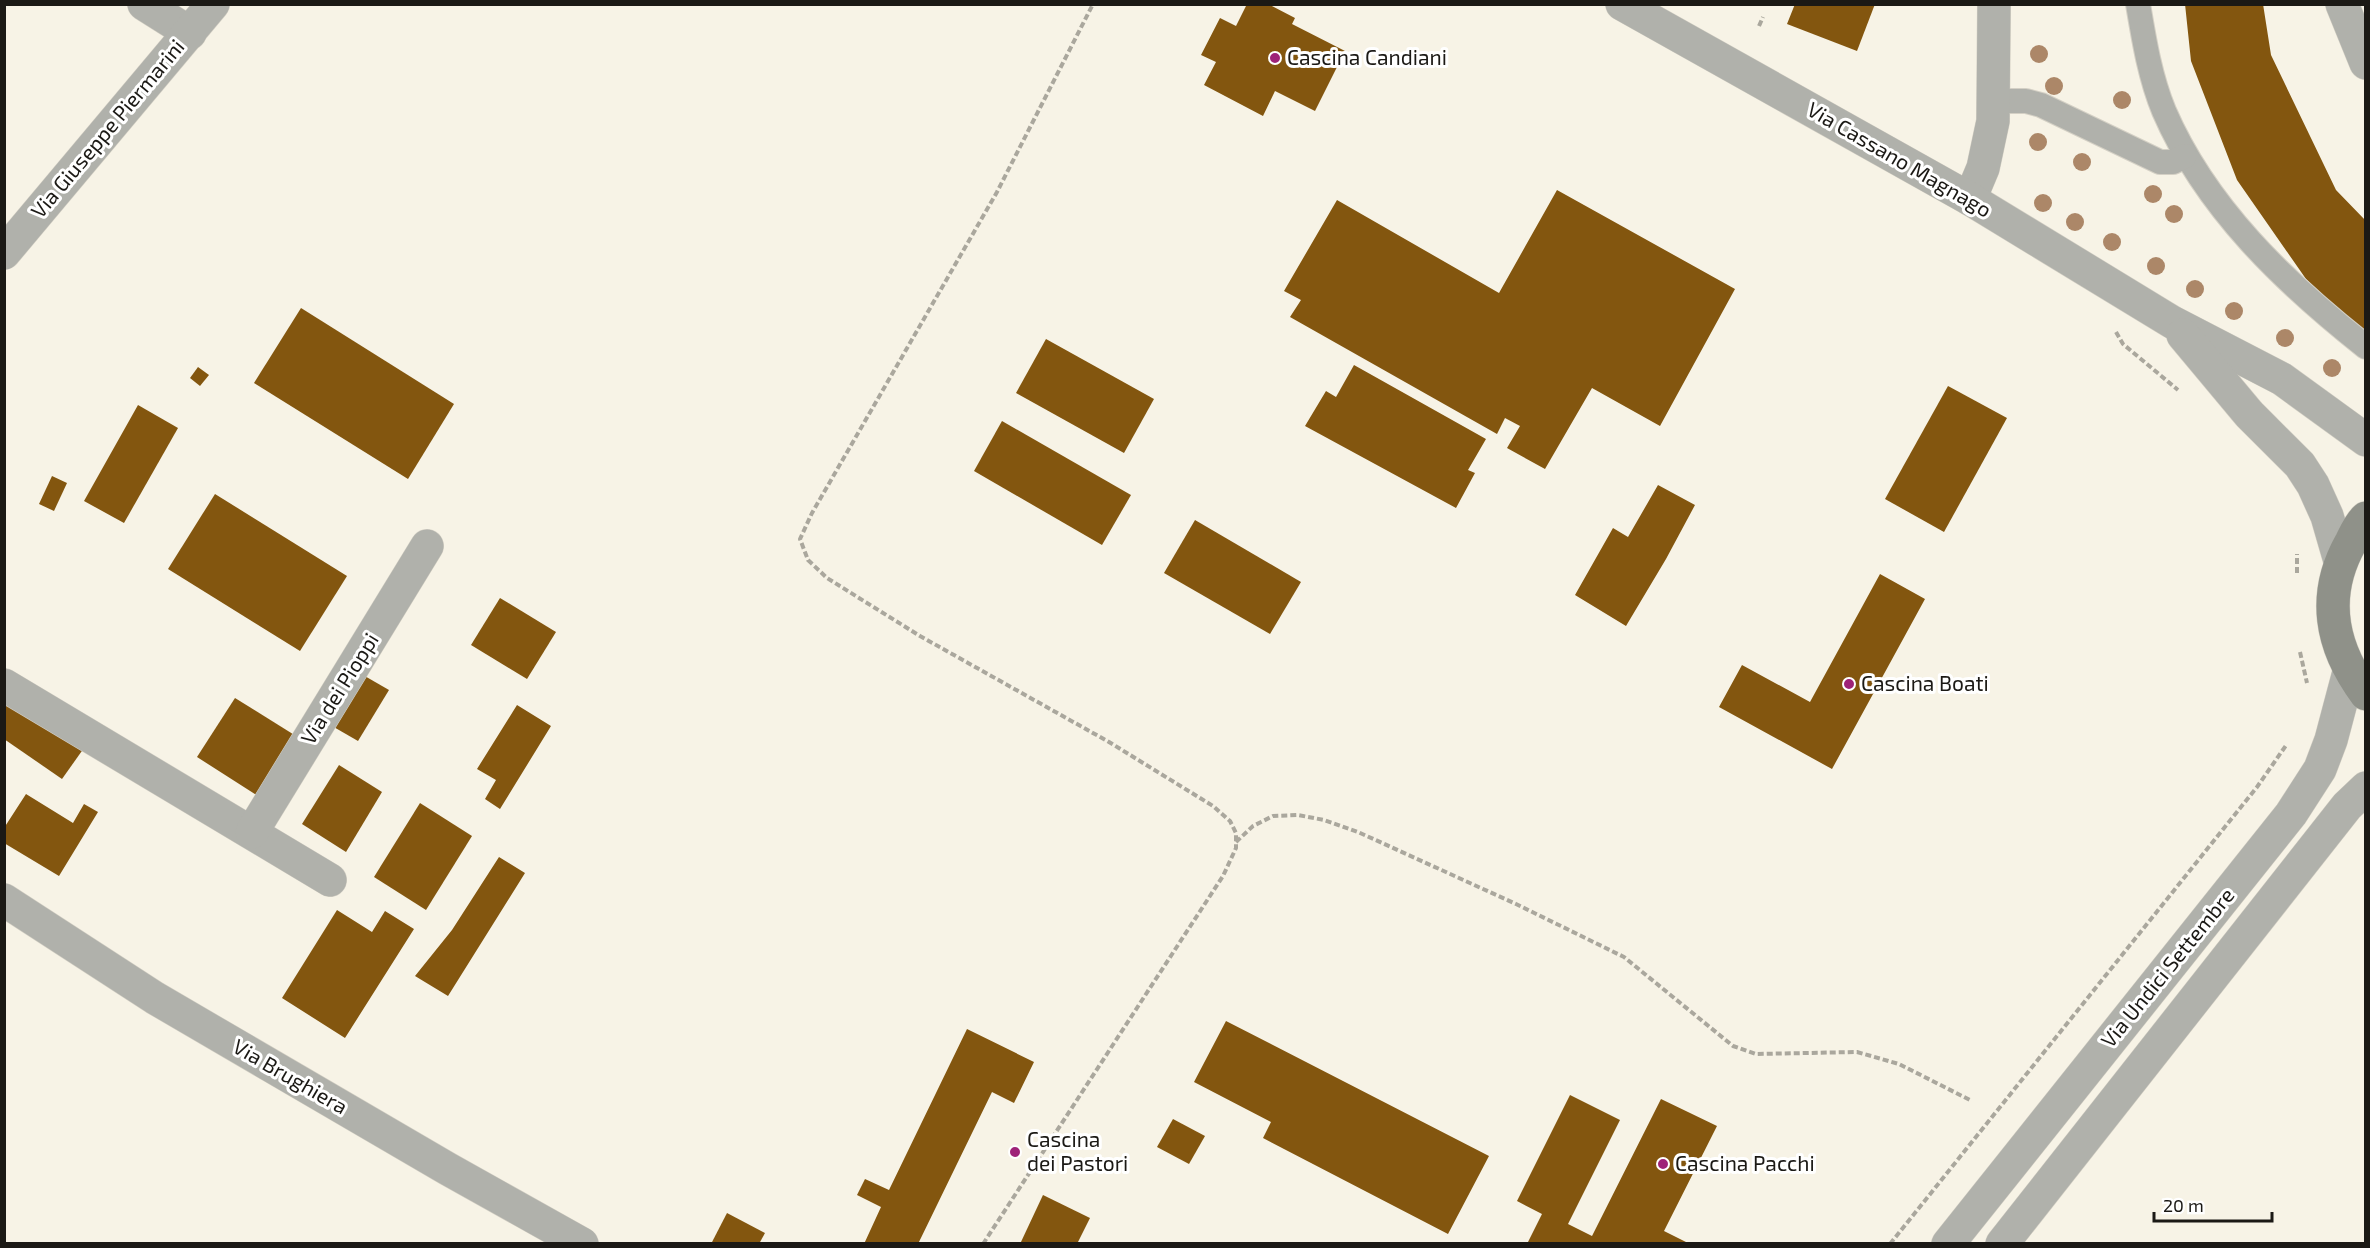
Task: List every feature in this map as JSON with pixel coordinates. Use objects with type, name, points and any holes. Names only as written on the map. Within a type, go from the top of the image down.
[{"type":"main road","name":"Via Cassano Magnago","points":[[2357,683],[2336,637],[2333,598],[2340,561],[2366,518]]},
{"type":"street","points":[[144,4],[190,33]]},
{"type":"street","name":"Via Giuseppe Piermarini","points":[[4,253],[213,4]]},
{"type":"street","name":"Via Cassano Magnago","points":[[1622,4],[1970,199],[2172,322],[2282,379],[2366,440]]},
{"type":"street","points":[[1970,199],[1983,168],[1991,137],[1995,101],[1994,4]]},
{"type":"street","points":[[2342,4],[2366,63]]},
{"type":"street","points":[[2356,4],[2366,12]]},
{"type":"street","name":"Via Cassano Magnago","points":[[2172,322],[2249,414],[2300,465],[2313,485],[2327,516],[2340,561]]},
{"type":"street","name":"Via dei Pioppi","points":[[252,832],[428,546]]},
{"type":"street","name":"Via Undici Settembre","points":[[1948,1244],[2292,814],[2319,769],[2357,683]]},
{"type":"street","points":[[4,685],[330,880]]},
{"type":"street","name":"Via Undici Settembre","points":[[2002,1244],[2347,806],[2366,788]]},
{"type":"street","name":"Via Brughiera","points":[[4,900],[155,998],[448,1169],[582,1244]]},
{"type":"lane","points":[[2138,4],[2151,73],[2163,109],[2185,156],[2230,220],[2258,251],[2331,319],[2366,348]]},
{"type":"lane","points":[[1995,101],[2026,101],[2041,105],[2160,162],[2173,162],[2185,156]]},
{"type":"path","points":[[983,1244],[1223,876],[1236,848],[1236,833],[1230,820],[1213,806],[1109,742],[920,636],[827,578],[808,561],[800,539],[818,502],[997,192],[1094,4]]},
{"type":"path","points":[[1759,26],[1763,17]]},
{"type":"path","points":[[2130,296],[2116,322],[2115,329],[2118,337],[2185,397]]},
{"type":"path","points":[[2297,547],[2297,579]]},
{"type":"path","points":[[2299,644],[2308,689]]},
{"type":"path","points":[[1890,1244],[2257,787],[2289,742]]},
{"type":"path","points":[[1236,843],[1253,825],[1273,816],[1298,815],[1324,820],[1358,832],[1516,904],[1624,957],[1733,1046],[1756,1054],[1857,1052],[1899,1064],[1972,1101]]},
{"type":"building","name":"Cascina Candiani","points":[[1247,4],[1268,4],[1295,18],[1292,24],[1345,51],[1315,111],[1275,91],[1263,116],[1204,85],[1216,62],[1201,55],[1220,18],[1236,26]]},
{"type":"building","points":[[1795,4],[1875,4],[1857,51],[1787,24]]},
{"type":"building","points":[[2185,4],[2263,4],[2271,55],[2336,190],[2366,221],[2366,336],[2306,279],[2237,180],[2191,61]]},
{"type":"building","points":[[1557,190],[1735,289],[1660,426],[1592,388],[1545,469],[1507,448],[1520,426],[1505,418],[1497,434],[1290,317],[1301,300],[1284,291],[1337,200],[1499,293]]},
{"type":"building","points":[[301,308],[454,404],[408,479],[254,383]]},
{"type":"building","points":[[1046,339],[1154,399],[1124,453],[1016,393]]},
{"type":"building","points":[[1354,365],[1486,439],[1468,470],[1475,473],[1456,508],[1305,426],[1326,391],[1336,397]]},
{"type":"building","points":[[198,367],[209,375],[200,386],[190,378]]},
{"type":"building","points":[[1948,386],[2007,418],[1944,532],[1885,499]]},
{"type":"building","points":[[138,405],[178,428],[124,523],[84,501]]},
{"type":"building","points":[[1002,421],[1131,495],[1102,545],[974,471]]},
{"type":"building","points":[[52,476],[67,483],[54,511],[39,504]]},
{"type":"building","points":[[1658,485],[1695,505],[1626,626],[1575,595],[1613,528],[1628,537]]},
{"type":"building","points":[[215,494],[347,576],[300,651],[168,569]]},
{"type":"building","points":[[1195,520],[1301,582],[1270,634],[1164,573]]},
{"type":"building","name":"Cascina Boati","points":[[1880,574],[1925,599],[1832,769],[1719,707],[1742,665],[1810,702]]},
{"type":"building","points":[[500,598],[556,632],[527,679],[471,645]]},
{"type":"building","points":[[363,675],[389,690],[358,741],[332,726]]},
{"type":"building","points":[[4,694],[84,748],[62,779],[4,739]]},
{"type":"building","points":[[235,698],[296,736],[258,796],[197,757]]},
{"type":"building","points":[[517,705],[551,726],[500,809],[485,799],[496,780],[477,769]]},
{"type":"building","points":[[339,765],[382,792],[346,852],[302,824]]},
{"type":"building","points":[[26,794],[73,823],[84,804],[98,812],[59,876],[4,843],[4,828]]},
{"type":"building","points":[[420,803],[472,836],[426,910],[374,877]]},
{"type":"building","points":[[499,857],[525,873],[448,996],[415,976],[452,930]]},
{"type":"building","points":[[337,910],[372,932],[385,911],[414,929],[345,1038],[282,998]]},
{"type":"building","points":[[1226,1021],[1489,1156],[1448,1234],[1263,1138],[1271,1122],[1194,1082]]},
{"type":"building","points":[[967,1029],[1034,1062],[1014,1103],[992,1092],[918,1244],[864,1244],[881,1207],[857,1195],[865,1179],[889,1190]]},
{"type":"building","name":"Cascina Pacchi","points":[[1570,1095],[1620,1120],[1568,1224],[1592,1236],[1661,1099],[1717,1126],[1664,1231],[1686,1244],[1527,1244],[1542,1214],[1517,1201]]},
{"type":"building","points":[[1173,1119],[1205,1136],[1189,1164],[1157,1147]]},
{"type":"building","points":[[1043,1195],[1090,1218],[1077,1244],[1020,1244]]},
{"type":"building","points":[[727,1213],[765,1233],[759,1244],[711,1244]]},
{"type":"place","name":"Cascina Candiani","points":[[1275,58]]},
{"type":"place","name":"Cascina Boati","points":[[1849,684]]},
{"type":"place","name":"Cascina dei Pastori","points":[[1015,1152]]},
{"type":"place","name":"Cascina Pacchi","points":[[1663,1164]]}]
